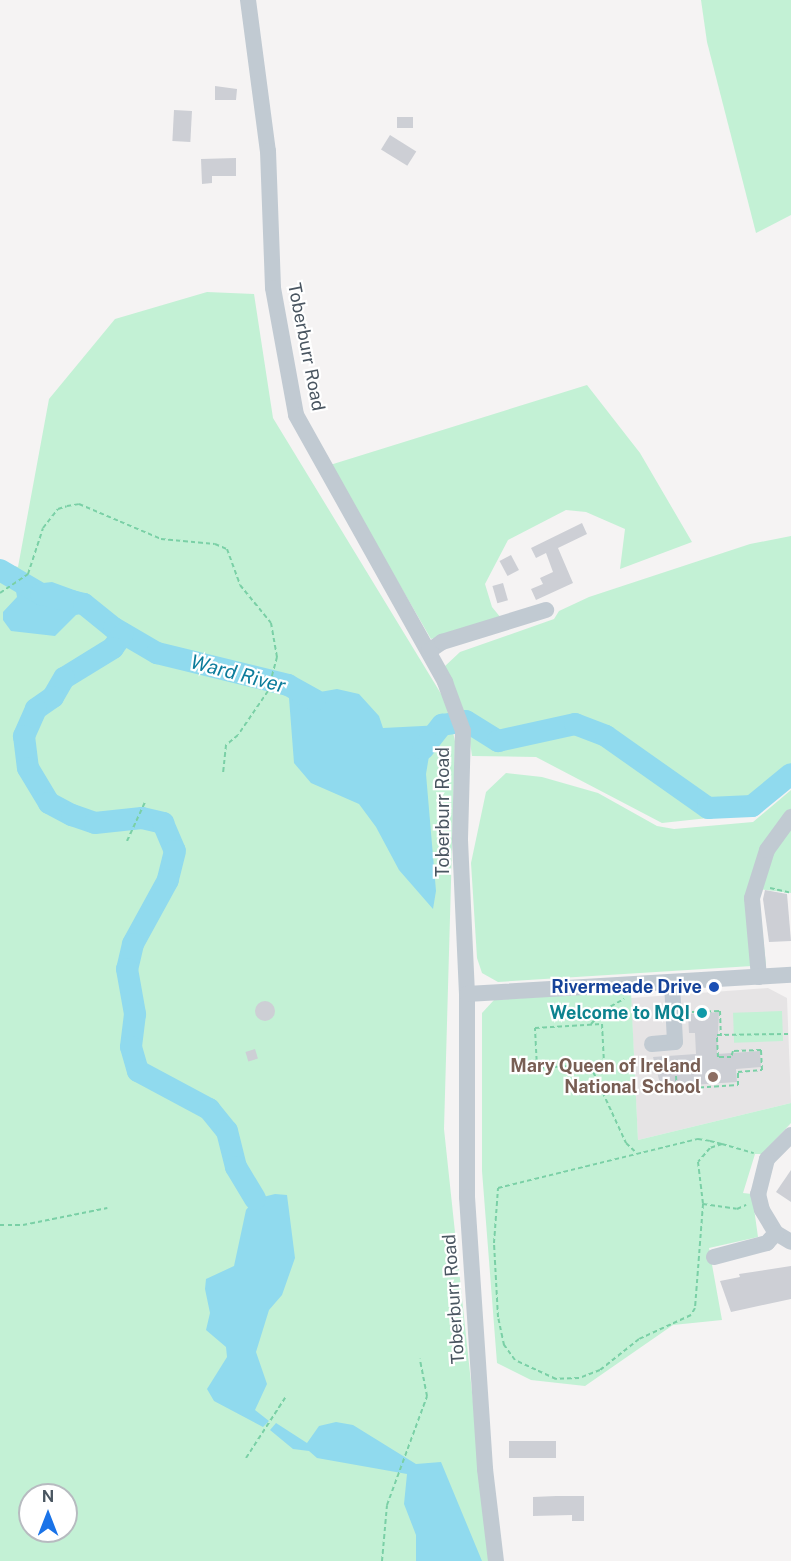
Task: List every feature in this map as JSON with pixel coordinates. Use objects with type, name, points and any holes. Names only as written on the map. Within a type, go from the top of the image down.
[{"type":"street","name":"Toberburr Road","points":[[248,0],[268,151],[273,288],[296,415],[429,651],[450,694],[463,731],[460,840],[467,994],[466,1197],[485,1469],[496,1561]]},
{"type":"street","points":[[429,651],[442,642],[546,610]]},
{"type":"street","points":[[759,976],[752,898],[767,850],[791,817]]},
{"type":"street","points":[[467,994],[791,975]]},
{"type":"street","points":[[652,1044],[675,1042],[672,982]]},
{"type":"street","points":[[791,1135],[767,1159],[758,1194],[776,1233],[791,1242]]},
{"type":"street","points":[[722,1250],[767,1243],[776,1233]]},
{"type":"path","points":[[0,593],[28,574],[43,528],[58,509],[67,506],[79,504],[161,539],[215,544],[226,549],[240,585],[271,622],[277,642],[275,674],[268,691],[238,735],[226,745],[223,773]]},
{"type":"path","points":[[127,841],[145,802]]},
{"type":"path","points":[[756,884],[791,893]]},
{"type":"path","points":[[591,1025],[604,1010],[631,994]]},
{"type":"path","points":[[692,1012],[720,1011],[722,1035]]},
{"type":"path","points":[[602,1024],[604,1064],[537,1068],[535,1028],[591,1025],[602,1024]]},
{"type":"path","points":[[676,1076],[677,1089],[738,1085],[738,1072],[762,1070],[761,1050],[733,1051],[731,1057],[718,1057],[717,1035],[788,1034]]},
{"type":"path","points":[[590,1065],[626,1143],[638,1154]]},
{"type":"path","points":[[722,1144],[710,1148],[698,1162],[703,1204],[695,1308],[691,1316],[639,1339],[600,1370],[579,1378],[556,1379],[515,1360],[504,1345],[498,1317],[494,1243],[498,1188],[698,1139],[722,1144],[767,1159]]},
{"type":"path","points":[[703,1204],[737,1209],[747,1204],[748,1194]]},
{"type":"path","points":[[0,1225],[22,1225],[107,1208]]},
{"type":"path","points":[[382,1561],[387,1505],[427,1396],[420,1359]]},
{"type":"path","points":[[246,1458],[285,1398]]},
{"type":"shaded area","name":"Mary Queen of Ireland National School","points":[[768,988],[787,998],[791,1103],[638,1140],[631,998]]},
{"type":"green space","points":[[701,0],[791,0],[791,215],[756,233],[707,42]]},
{"type":"green space","points":[[207,292],[254,294],[273,418],[446,702],[455,741],[444,1129],[490,1561],[0,1561],[0,562],[18,567],[49,399],[115,319]]},
{"type":"green space","points":[[587,385],[640,453],[692,542],[620,569],[625,529],[586,512],[566,510],[508,540],[485,584],[492,607],[501,618],[431,639],[330,465]]},
{"type":"green space","points":[[791,536],[791,770],[746,803],[745,814],[662,823],[536,757],[472,756],[468,728],[444,667],[460,652],[554,619],[559,611],[589,597],[750,544]]},
{"type":"green space","points":[[506,773],[542,777],[598,793],[657,826],[674,829],[753,822],[791,790],[791,893],[758,889],[766,965],[498,982],[482,973],[477,958],[471,863],[486,792]]},
{"type":"green space","points":[[631,991],[638,1140],[791,1103],[791,1123],[762,1154],[755,1154],[743,1193],[752,1194],[758,1237],[709,1248],[722,1320],[673,1325],[585,1386],[531,1380],[497,1363],[482,1171],[482,1013],[494,1000]]},
{"type":"green space","points":[[782,1011],[783,1041],[734,1043],[733,1013]]},
{"type":"water","points":[[24,578],[34,584],[52,582],[85,594],[102,609],[93,621],[85,613],[76,615],[55,636],[11,631],[3,620],[3,612],[17,597],[15,585]]},
{"type":"water","points":[[288,685],[314,693],[337,689],[359,694],[379,716],[383,728],[442,725],[430,750],[426,774],[436,891],[433,909],[399,870],[376,827],[359,804],[311,783],[294,763]]},
{"type":"water","points":[[275,1194],[287,1195],[295,1258],[282,1295],[269,1310],[256,1352],[267,1384],[255,1410],[269,1421],[263,1427],[214,1401],[207,1389],[227,1357],[226,1347],[206,1330],[210,1313],[205,1289],[206,1279],[234,1266],[246,1210],[255,1199]]},
{"type":"water","points":[[336,1422],[353,1425],[416,1464],[441,1462],[482,1561],[416,1561],[416,1535],[404,1504],[407,1474],[317,1458],[309,1451],[293,1449],[270,1430],[276,1423],[307,1443],[319,1426]]},
{"type":"building","points":[[215,86],[237,89],[236,100],[215,100]]},
{"type":"building","points":[[174,110],[192,111],[190,142],[172,141]]},
{"type":"building","points":[[397,117],[413,117],[413,128],[397,128]]},
{"type":"building","points":[[390,135],[416,151],[407,166],[381,149]]},
{"type":"building","points":[[236,158],[236,176],[212,176],[212,183],[202,184],[201,159]]},
{"type":"building","points":[[582,523],[587,534],[558,548],[573,583],[536,600],[531,589],[543,584],[540,578],[553,572],[546,553],[536,558],[531,548]]},
{"type":"building","points":[[511,555],[519,570],[508,576],[500,561]]},
{"type":"building","points":[[503,583],[508,600],[497,603],[492,586]]},
{"type":"building","points":[[765,890],[787,894],[791,941],[769,942],[763,899]]},
{"type":"building","points":[[265,1001],[272,1004],[275,1011],[272,1018],[265,1021],[258,1018],[255,1011],[258,1004]]},
{"type":"building","points":[[719,1012],[717,1054],[760,1051],[761,1067],[736,1069],[737,1082],[661,1087],[653,1057],[696,1054],[695,1033],[689,1033],[688,1014]]},
{"type":"building","points":[[255,1049],[258,1059],[248,1061],[245,1052]]},
{"type":"building","points":[[791,1170],[791,1202],[776,1192]]},
{"type":"building","points":[[791,1266],[791,1299],[731,1312],[720,1281],[740,1277],[739,1274]]},
{"type":"building","points":[[509,1441],[556,1441],[556,1458],[509,1458]]},
{"type":"building","points":[[584,1496],[584,1521],[572,1521],[572,1515],[533,1516],[533,1497]]},
{"type":"waterway","name":"Ward River","points":[[0,570],[41,594],[84,604],[114,628],[157,653],[288,685],[315,700]]},
{"type":"waterway","points":[[123,634],[113,648],[64,678],[53,697],[36,709],[24,736],[28,768],[49,803],[72,815],[95,823],[142,818],[163,823],[175,851],[168,880],[133,944],[127,969],[135,1014],[131,1047],[138,1071],[209,1109],[227,1131],[236,1167],[255,1199]]},
{"type":"waterway","name":"Ward River","points":[[423,749],[442,725],[466,721],[498,741],[575,724],[606,736],[708,808],[752,806],[791,774]]},
{"type":"place","name":"Rivermeade Drive","points":[[714,987]]},
{"type":"place","name":"Welcome to MQI","points":[[702,1013]]},
{"type":"place","name":"Mary Queen of Ireland National School","points":[[713,1077]]}]
